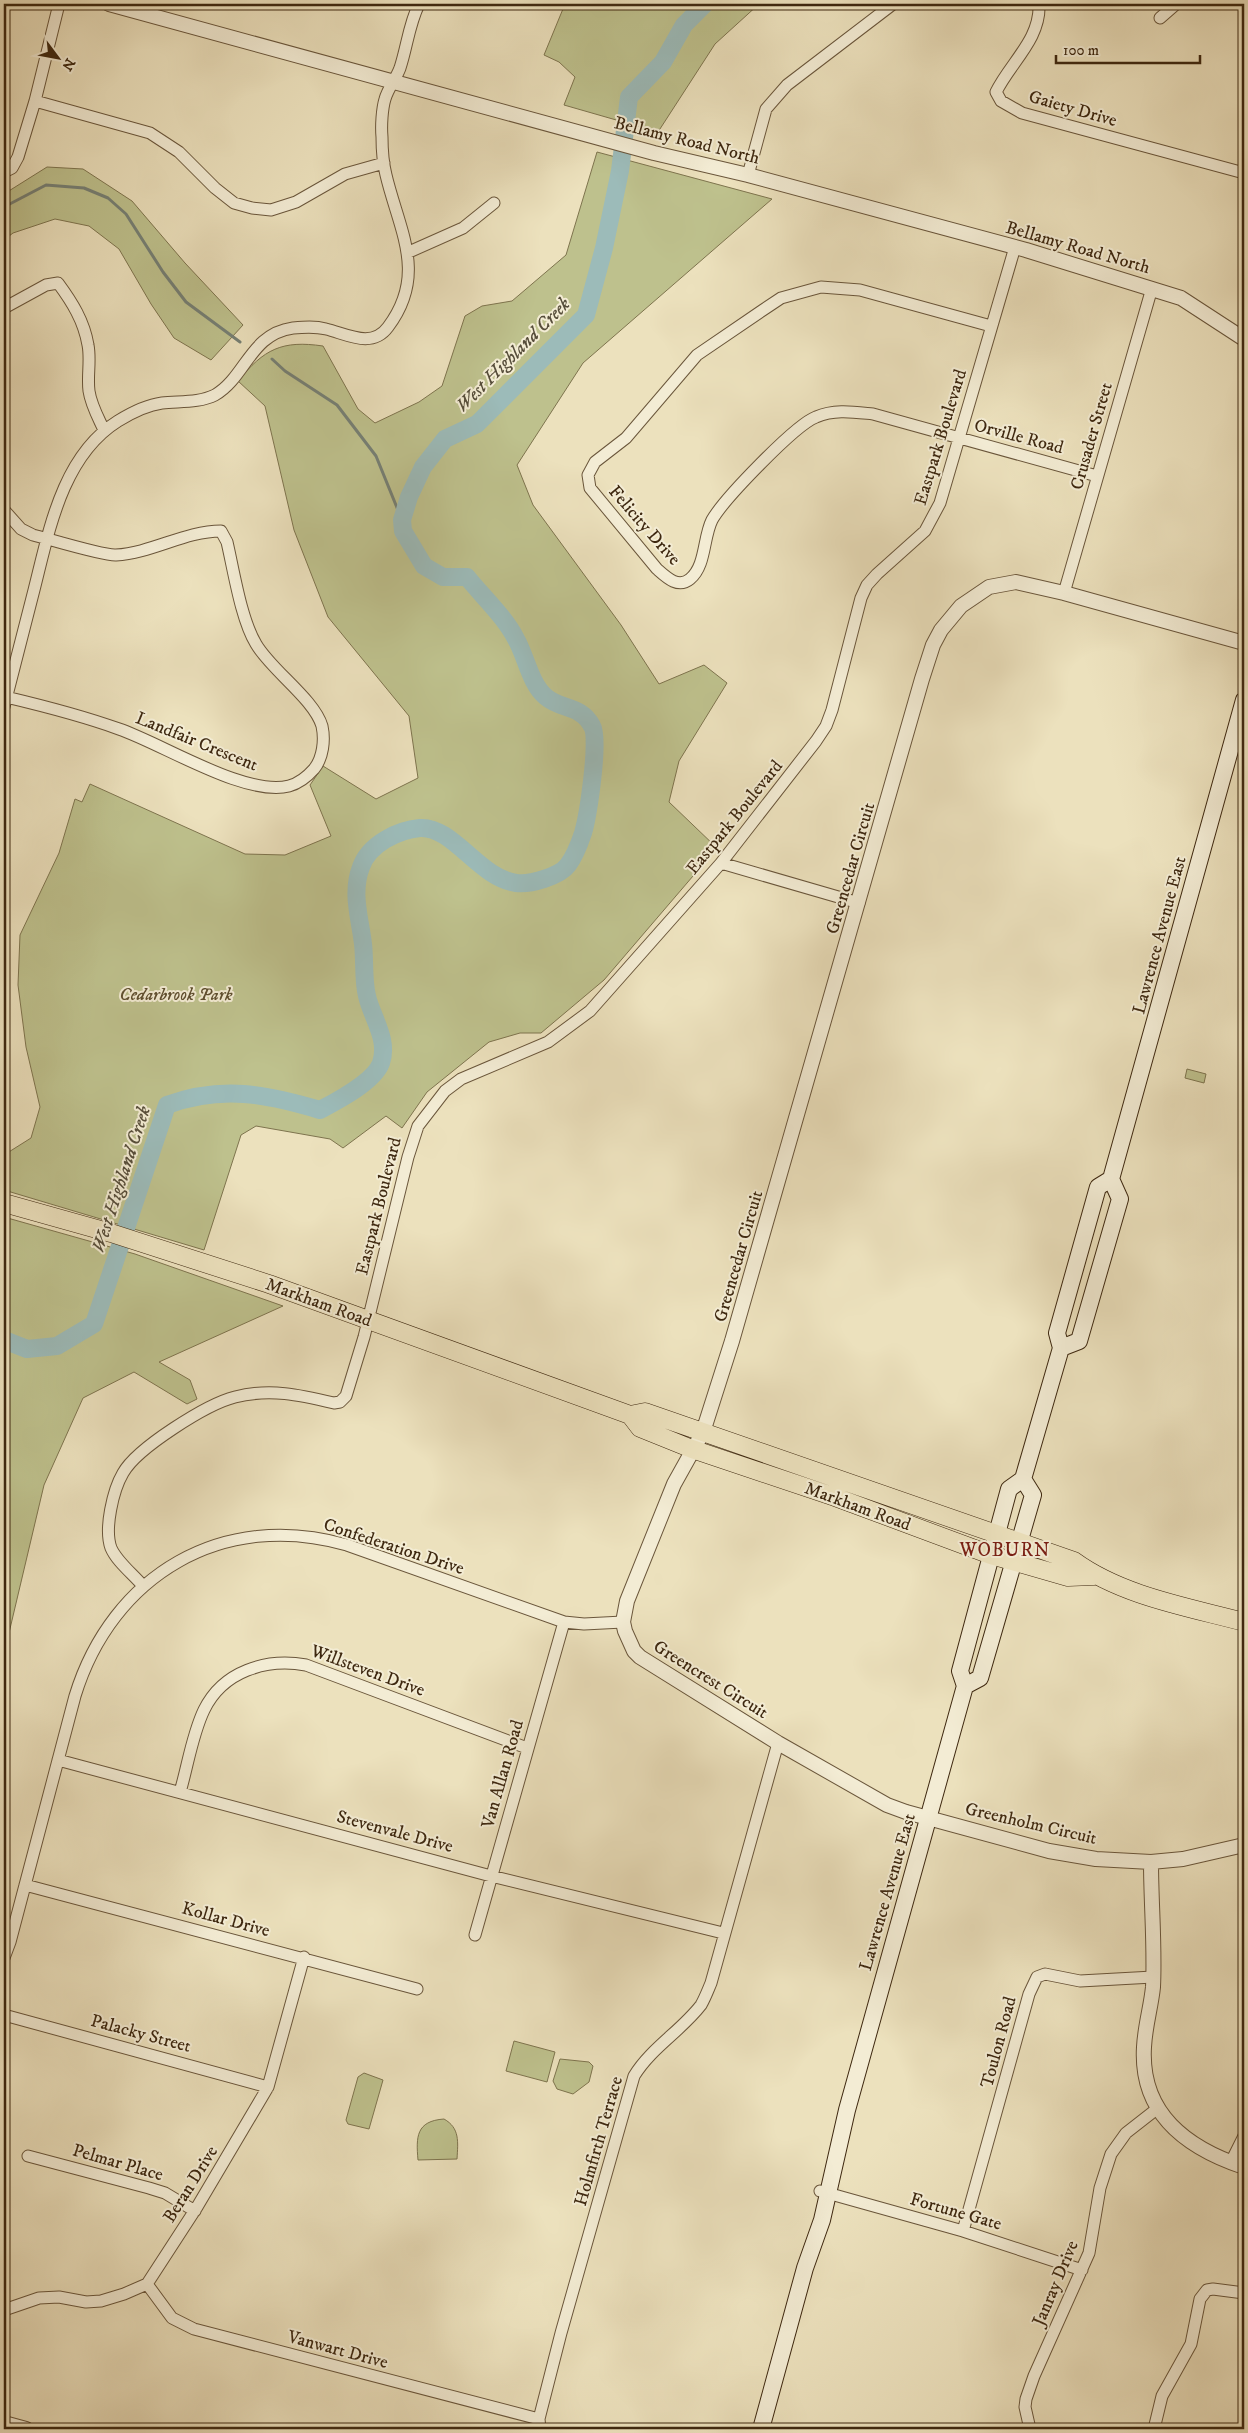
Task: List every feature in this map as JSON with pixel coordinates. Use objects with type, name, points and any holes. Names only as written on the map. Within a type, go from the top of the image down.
[{"type":"main road","name":"Lawrence Avenue East","points":[[761,2429],[824,2192],[965,1686],[960,1671],[1009,1489],[1023,1479],[1061,1348],[1057,1333],[1098,1187],[1111,1179],[1244,700]]},
{"type":"main road","points":[[1061,1348],[1079,1341],[1120,1199],[1111,1179]]},
{"type":"main road","name":"Markham Road","points":[[4,1203],[111,1234],[268,1284],[630,1414],[645,1412],[997,1536],[1074,1561],[1094,1576],[1153,1597],[1244,1622]]},
{"type":"main road","name":"Markham Road","points":[[630,1414],[640,1428],[692,1449],[836,1496],[991,1555],[1068,1577],[1094,1576]]},
{"type":"main road","points":[[965,1686],[980,1678],[1033,1494],[1023,1479]]},
{"type":"street","points":[[4,172],[12,168],[18,157],[35,101],[59,4]]},
{"type":"street","name":"Bellamy Road North","points":[[109,4],[654,153],[748,175],[1015,248],[1152,288],[1182,298],[1244,339]]},
{"type":"street","points":[[5,702],[61,496],[80,458],[104,430],[146,407],[213,396],[229,384],[247,357],[267,338],[289,329],[310,326],[326,329],[352,338],[374,338],[383,333],[402,305],[408,282],[408,252],[385,173],[381,134],[385,99],[395,81],[419,4]]},
{"type":"street","points":[[748,175],[766,109],[787,85],[893,4]]},
{"type":"street","name":"Gaiety Drive","points":[[1039,4],[1031,39],[1016,63],[1004,76],[996,92],[1001,102],[1022,113],[1244,173]]},
{"type":"street","points":[[1160,18],[1176,4]]},
{"type":"street","points":[[35,101],[150,133],[179,152],[215,188],[234,203],[252,208],[271,210],[296,202],[345,174],[384,164]]},
{"type":"street","points":[[408,252],[463,228],[494,203]]},
{"type":"street","name":"Eastpark Boulevard","points":[[143,1586],[111,1548],[108,1524],[120,1480],[130,1464],[139,1455],[189,1418],[236,1397],[280,1392],[340,1402],[346,1396],[368,1320],[412,1140],[418,1126],[444,1091],[461,1079],[548,1042],[570,1028],[590,1011],[721,863],[826,726],[832,710],[861,598],[867,585],[925,531],[940,503],[1015,248]]},
{"type":"street","points":[[4,308],[46,285],[58,283],[71,301],[84,326],[89,346],[89,391],[96,414],[104,430]]},
{"type":"street","name":"Felicity Drive","points":[[960,439],[873,414],[836,411],[816,417],[799,426],[723,503],[712,521],[705,539],[697,573],[688,581],[670,581],[657,569],[597,498],[588,482],[588,475],[595,462],[626,438],[697,355],[781,298],[821,287],[841,287],[860,290],[992,326]]},
{"type":"street","name":"Crusader Street","points":[[1064,593],[1152,288]]},
{"type":"street","name":"Orville Road","points":[[960,439],[1097,476]]},
{"type":"street","points":[[4,510],[20,529],[48,539]]},
{"type":"street","name":"Landfair Crescent","points":[[5,702],[120,729],[234,779],[269,787],[289,786],[305,779],[316,766],[322,752],[324,737],[322,725],[313,710],[256,644],[248,626],[227,542],[221,531],[208,531],[140,551],[114,556],[48,539]]},
{"type":"street","name":"Greencedar Circuit","points":[[703,1432],[755,1268],[922,679],[933,645],[941,630],[961,606],[989,587],[1016,582],[1064,593],[1244,643]]},
{"type":"street","points":[[721,863],[859,903]]},
{"type":"street","points":[[623,1622],[627,1601],[638,1571],[674,1484],[703,1432]]},
{"type":"street","name":"Confederation Drive","points":[[4,1958],[10,1942],[80,1678],[97,1642],[120,1609],[143,1586],[168,1568],[212,1546],[239,1538],[295,1535],[320,1538],[347,1545],[564,1622],[584,1624],[623,1622]]},
{"type":"street","name":"Van Allan Road","points":[[475,1936],[526,1748],[564,1622]]},
{"type":"street","name":"Greencrest Circuit","points":[[623,1622],[630,1644],[640,1657],[778,1743],[887,1805],[928,1818]]},
{"type":"street","name":"Willsteven Drive","points":[[180,1792],[204,1710],[217,1692],[238,1674],[258,1666],[279,1663],[306,1665],[526,1748]]},
{"type":"street","name":"Holmfirth Terrace","points":[[539,2424],[561,2333],[634,2076],[648,2058],[702,2002],[711,1983],[723,1933],[778,1743]]},
{"type":"street","name":"Stevenvale Drive","points":[[58,1760],[492,1876],[723,1933]]},
{"type":"street","name":"Greenholm Circuit","points":[[928,1818],[1080,1857],[1151,1862],[1183,1859],[1244,1845]]},
{"type":"street","points":[[1151,1862],[1153,1977],[1151,2005],[1145,2034],[1144,2059],[1150,2089],[1158,2108],[1171,2125],[1190,2143],[1203,2151],[1244,2167]]},
{"type":"street","name":"Kollar Drive","points":[[25,1884],[418,1989]]},
{"type":"street","name":"Beran Drive","points":[[147,2284],[195,2211],[268,2087],[304,1957]]},
{"type":"street","name":"Toulon Road","points":[[963,2231],[1028,1994],[1037,1977],[1045,1974],[1080,1981],[1153,1977]]},
{"type":"street","name":"Palacky Street","points":[[4,2015],[268,2087]]},
{"type":"street","name":"Janray Drive","points":[[1030,2429],[1025,2407],[1026,2399],[1034,2376],[1082,2270],[1092,2242],[1100,2188],[1110,2154],[1126,2133],[1158,2108]]},
{"type":"street","points":[[1231,2162],[1244,2136]]},
{"type":"street","name":"Pelmar Place","points":[[28,2156],[165,2193],[195,2211]]},
{"type":"street","name":"Fortune Gate","points":[[824,2192],[963,2231],[1082,2270]]},
{"type":"street","points":[[4,2310],[39,2298],[58,2297],[86,2302],[101,2301],[147,2284]]},
{"type":"street","name":"Vanwart Drive","points":[[147,2284],[172,2318],[194,2330],[539,2424]]},
{"type":"street","points":[[1154,2429],[1162,2396],[1191,2344],[1200,2299],[1207,2290],[1213,2288],[1244,2293]]},
{"type":"street","points":[[4,2423],[26,2429]]},
{"type":"green space","points":[[565,4],[759,4],[715,44],[658,132],[564,105],[575,77],[559,62],[544,55]]},
{"type":"green space","name":"Cedarbrook Park","points":[[597,152],[772,199],[583,363],[517,465],[533,505],[621,625],[659,684],[704,665],[727,683],[679,761],[669,802],[717,848],[604,980],[541,1033],[520,1033],[489,1042],[427,1092],[402,1128],[386,1116],[343,1148],[330,1139],[256,1126],[241,1135],[204,1250],[4,1190],[4,1155],[31,1138],[40,1107],[26,1047],[18,985],[20,935],[59,853],[75,799],[82,802],[90,784],[245,854],[285,855],[331,836],[310,785],[323,766],[376,799],[418,778],[409,716],[328,617],[294,530],[265,406],[238,381],[256,361],[275,349],[296,344],[309,344],[323,346],[358,409],[375,423],[419,402],[442,386],[465,316],[482,306],[512,301],[566,255]]},
{"type":"green space","points":[[47,167],[83,169],[132,201],[185,263],[243,325],[211,360],[174,338],[151,304],[119,249],[89,226],[55,219],[13,233],[4,240],[4,194]]},
{"type":"green space","points":[[1187,1069],[1206,1074],[1204,1083],[1185,1078]]},
{"type":"green space","points":[[4,1217],[135,1254],[283,1306],[159,1362],[190,1380],[197,1399],[187,1404],[134,1372],[83,1398],[44,1485],[4,1654]]},
{"type":"green space","points":[[514,2041],[555,2052],[547,2082],[506,2071]]},
{"type":"green space","points":[[560,2059],[589,2062],[593,2066],[589,2082],[573,2094],[557,2089],[553,2081]]},
{"type":"green space","points":[[364,2073],[383,2080],[369,2129],[348,2124],[346,2120],[358,2077]]},
{"type":"green space","points":[[444,2119],[453,2127],[457,2136],[457,2159],[418,2160],[418,2137],[423,2127],[435,2120]]},
{"type":"waterway","name":"West Highland Creek","points":[[4,1340],[27,1349],[57,1346],[94,1324],[167,1105],[207,1095],[244,1094],[262,1096],[320,1110],[363,1084],[377,1070],[381,1063],[383,1046],[366,990],[363,944],[356,896],[361,867],[370,851],[394,835],[411,829],[432,830],[444,835],[490,872],[516,883],[529,883],[552,876],[564,869],[579,845],[588,811],[594,761],[595,745],[592,726],[582,714],[546,697],[536,685],[520,646],[511,631],[500,615],[467,577],[443,577],[424,566],[403,531],[402,520],[409,497],[423,467],[445,439],[477,424],[586,315],[604,248],[620,171],[629,97],[663,62],[684,25],[705,4]]},
{"type":"waterway","points":[[4,207],[46,185],[84,188],[108,198],[126,214],[163,272],[186,302],[240,342]]},
{"type":"waterway","points":[[272,359],[285,371],[337,405],[376,456],[402,520]]},
{"type":"district","name":"WOBURN","points":[[1005,1549]]}]
